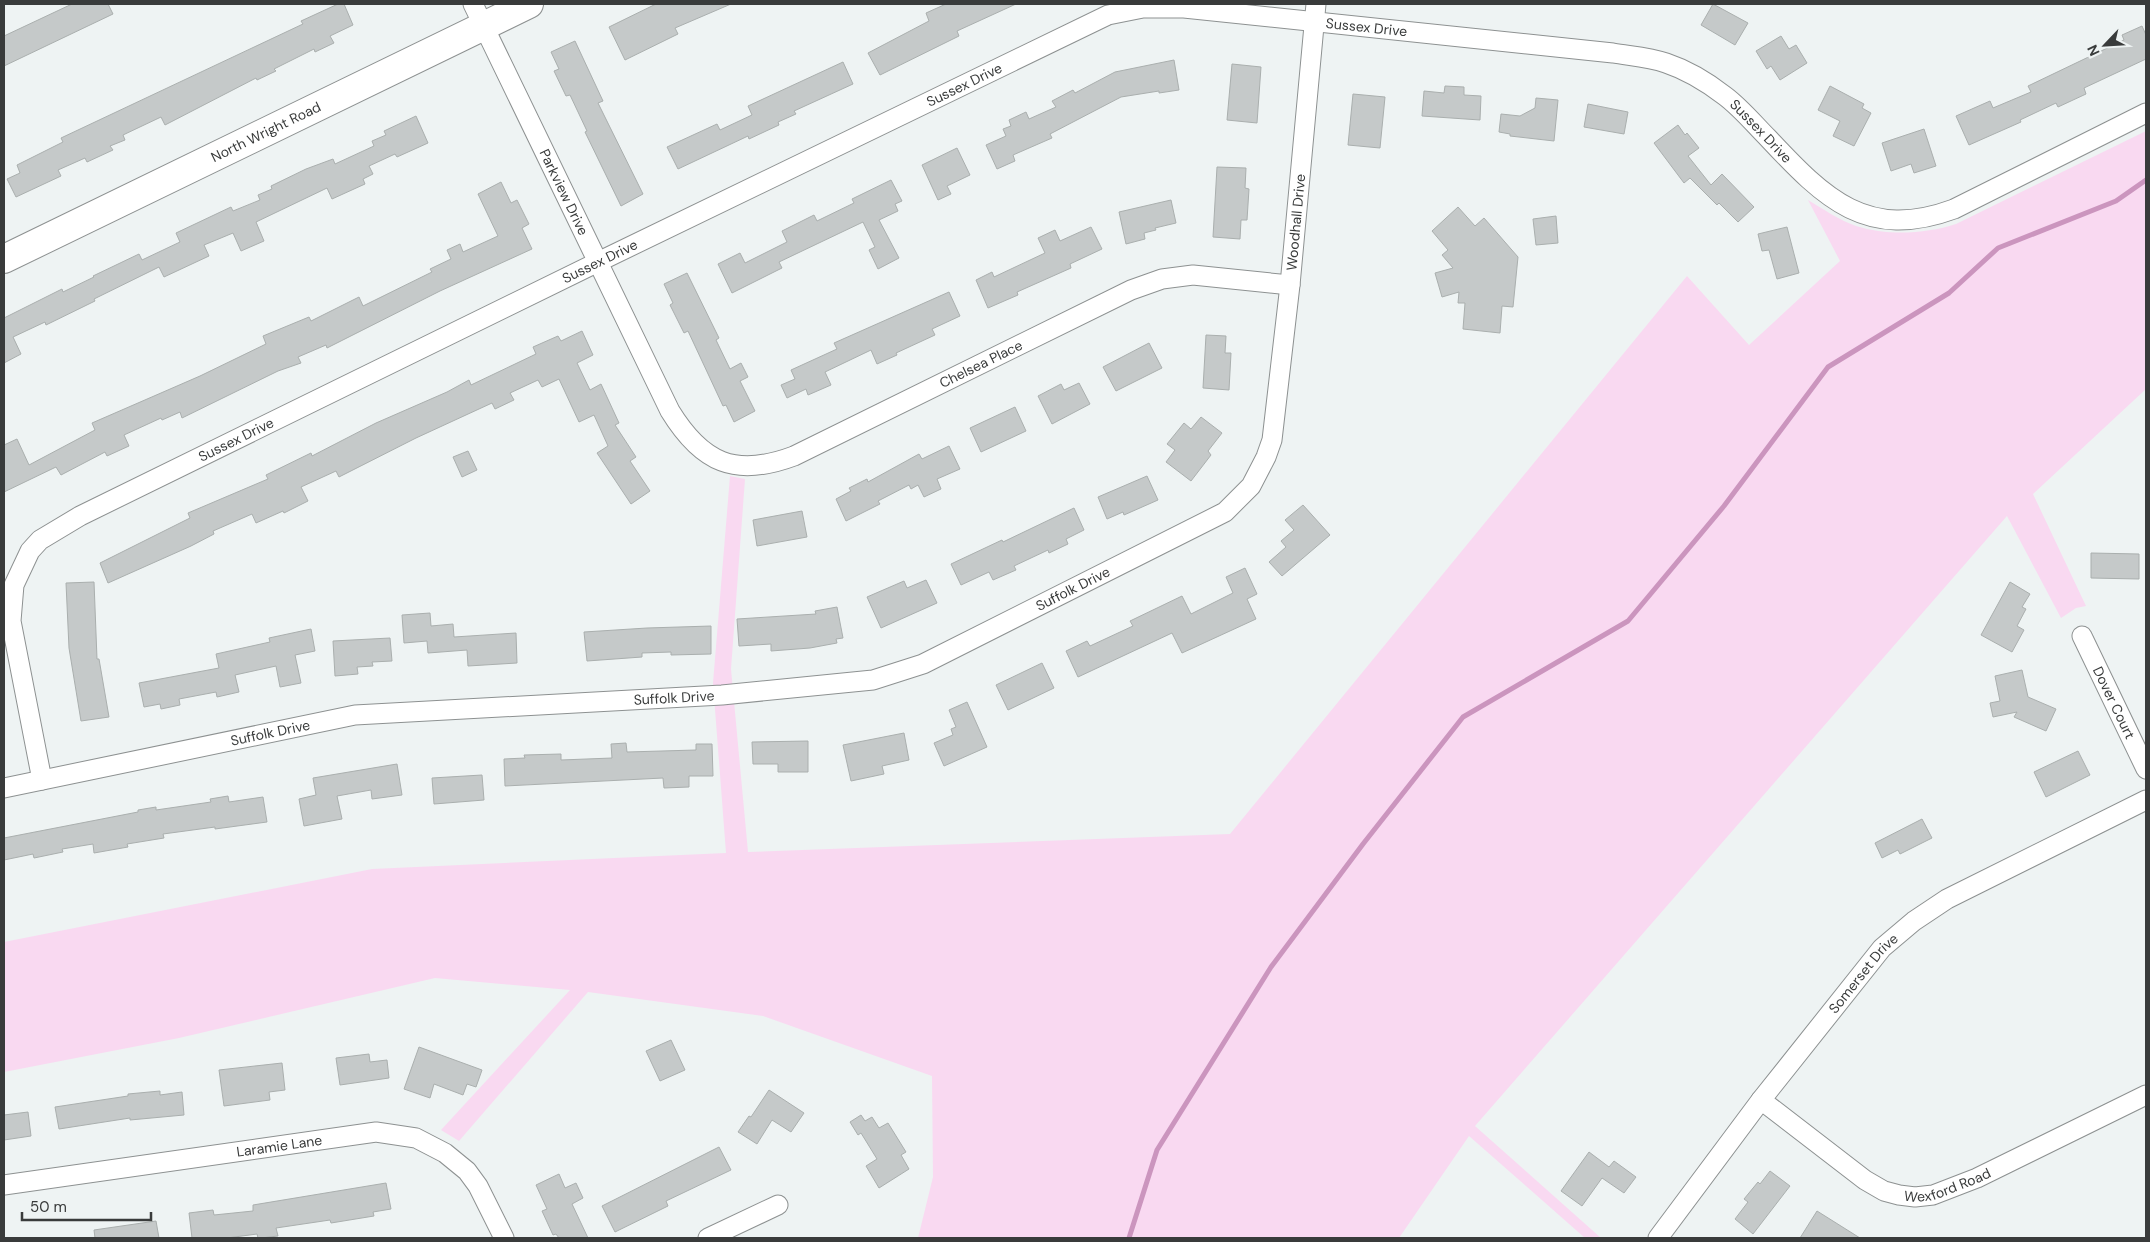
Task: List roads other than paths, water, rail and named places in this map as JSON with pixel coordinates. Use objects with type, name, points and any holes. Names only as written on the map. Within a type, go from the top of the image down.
[{"type":"main road","name":"North Wright Road","points":[[4,259],[478,15],[529,4]]},
{"type":"street","name":"Woodhall Drive","points":[[1272,440],[1290,286],[1316,4]]},
{"type":"street","name":"Sussex Drive","points":[[42,780],[11,621],[14,585],[26,558],[40,540],[80,516],[1108,15],[1143,8],[1162,7],[1613,53],[1664,62],[1698,78],[1724,95],[1743,111],[1770,140],[1831,198],[1854,212],[1870,218],[1887,220],[1918,219],[1935,216],[1954,209],[2146,113]]},
{"type":"street","name":"Parkview Drive","points":[[478,15],[670,411],[684,433]]},
{"type":"street","name":"Chelsea Place","points":[[684,433],[700,449],[717,460],[737,465],[774,464],[794,456],[1131,290],[1162,279],[1192,275],[1290,286]]},
{"type":"street","name":"Suffolk Drive","points":[[4,788],[356,715],[722,695],[873,680],[923,664],[1225,512],[1251,486],[1272,440]]},
{"type":"street","name":"Dover Court","points":[[2082,636],[2146,769]]},
{"type":"street","name":"Somerset Drive","points":[[1658,1238],[1761,1100],[1882,948],[1914,921],[1947,899],[2146,800]]},
{"type":"street","name":"Wexford Road","points":[[1761,1100],[1865,1180],[1884,1190],[1915,1197],[1933,1195],[1977,1178],[2146,1095]]},
{"type":"street","name":"Laramie Lane","points":[[4,1185],[376,1132],[416,1138],[445,1153],[467,1171],[478,1186],[504,1238]]},
{"type":"street","points":[[708,1238],[778,1205]]},
{"type":"waterway","points":[[1129,1238],[1157,1150],[1271,967],[1363,844],[1463,717],[1628,621],[1724,506],[1828,367],[1949,293],[1998,248],[2116,201],[2146,180]]}]
